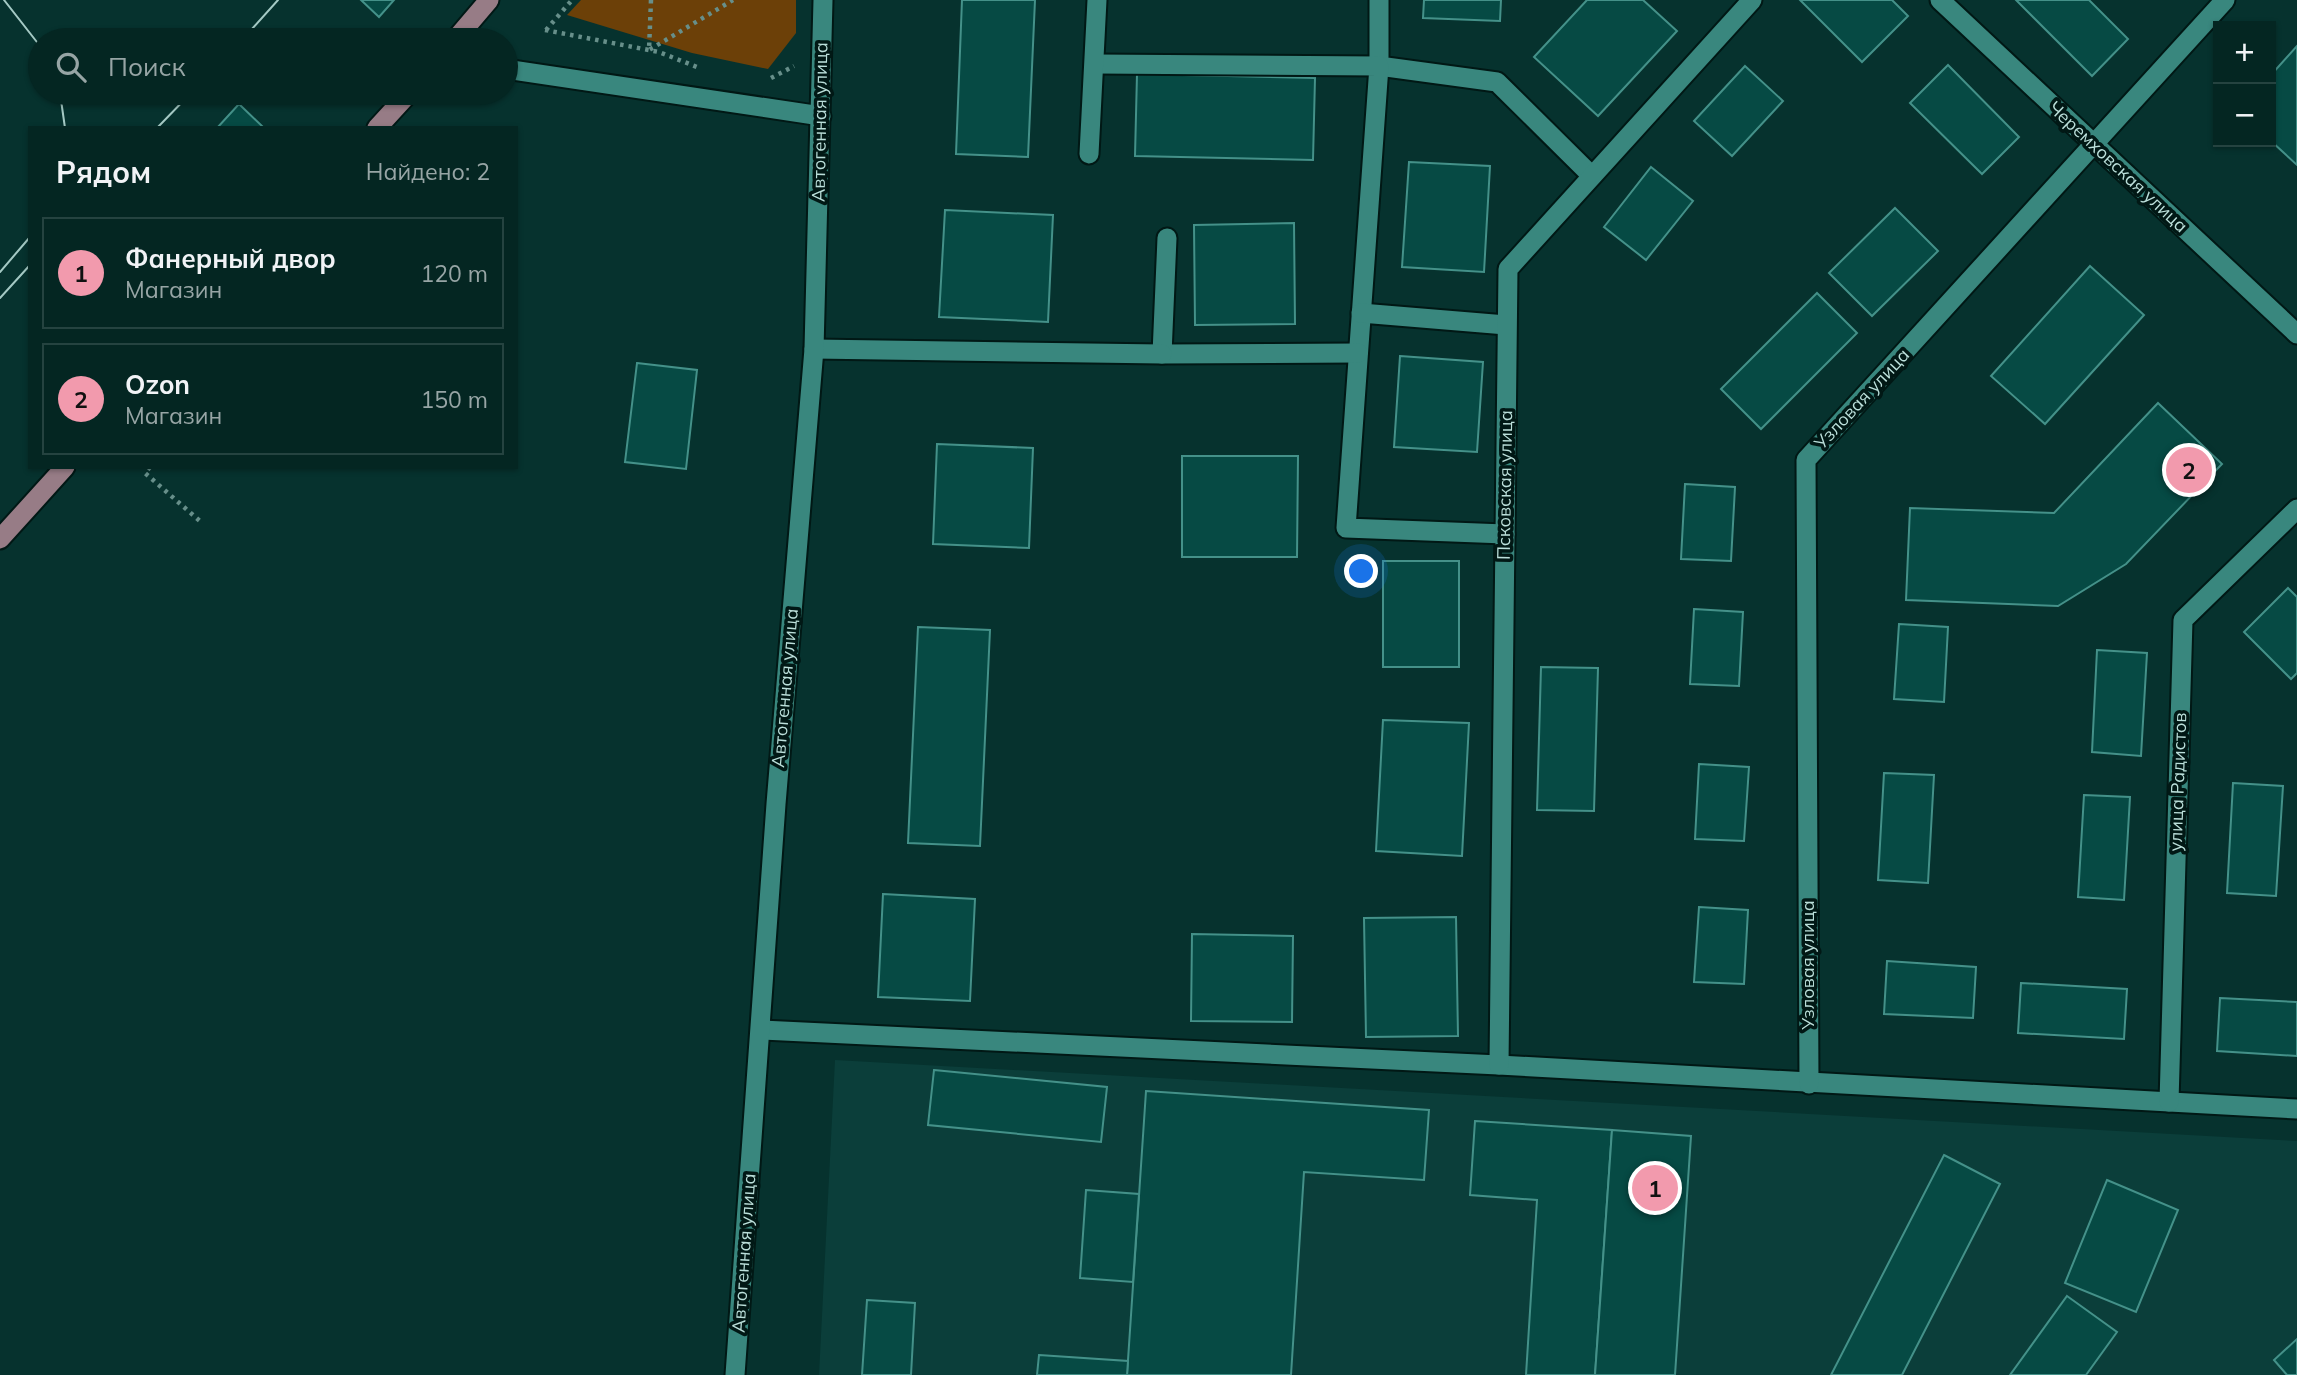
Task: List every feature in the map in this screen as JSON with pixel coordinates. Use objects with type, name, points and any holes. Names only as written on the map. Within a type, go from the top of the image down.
[{"type":"main road","points":[[465,28],[489,0]]},
{"type":"main road","points":[[379,126],[398,105]]},
{"type":"main road","points":[[0,539],[63,469]]},
{"type":"street","name":"Автогенная улица","points":[[735,1375],[777,790],[814,349],[823,0]]},
{"type":"street","points":[[1089,154],[1096,64],[1097,0]]},
{"type":"street","points":[[1379,0],[1379,66],[1346,528],[1505,534]]},
{"type":"street","name":"Псковская улица","points":[[1499,1065],[1508,269],[1752,0]]},
{"type":"street","name":"Черемховская улица","points":[[1940,0],[2297,334]]},
{"type":"street","name":"Узловая улица","points":[[1809,1084],[1806,460],[2095,146],[2225,0]]},
{"type":"street","points":[[1096,64],[1379,66],[1497,82],[1592,176]]},
{"type":"street","points":[[518,71],[821,116]]},
{"type":"street","points":[[1162,354],[1167,238]]},
{"type":"street","points":[[1361,313],[1506,324]]},
{"type":"street","points":[[814,349],[1358,354]]},
{"type":"street","name":"улица Радистов","points":[[2169,1102],[2183,620],[2297,509]]},
{"type":"street","points":[[761,1030],[1499,1065],[2297,1109]]},
{"type":"path","points":[[572,0],[545,30],[649,50],[704,69]]},
{"type":"path","points":[[649,50],[651,0]]},
{"type":"path","points":[[649,50],[733,0]]},
{"type":"path","points":[[760,80],[776,77],[794,67],[798,56]]},
{"type":"path","points":[[148,469],[145,473],[201,522]]},
{"type":"shaded area","points":[[581,0],[796,0],[796,33],[768,69],[692,53],[567,15]]},
{"type":"shaded area","points":[[835,1060],[2297,1141],[2297,1375],[819,1375]]},
{"type":"building","points":[[361,0],[394,0],[379,17]]},
{"type":"building","points":[[962,0],[1035,0],[1028,157],[956,154]]},
{"type":"building","points":[[1424,0],[1501,0],[1500,21],[1423,18]]},
{"type":"building","points":[[1587,0],[1643,0],[1677,31],[1598,116],[1534,57]]},
{"type":"building","points":[[1800,0],[1892,0],[1908,16],[1862,62]]},
{"type":"building","points":[[2016,0],[2089,0],[2128,39],[2092,76]]},
{"type":"building","points":[[2297,46],[2297,165],[2276,146],[2276,69]]},
{"type":"building","points":[[1948,65],[2019,137],[1982,174],[1910,103]]},
{"type":"building","points":[[1745,66],[1783,101],[1732,156],[1694,121]]},
{"type":"building","points":[[1137,74],[1315,78],[1313,160],[1135,156]]},
{"type":"building","points":[[240,105],[262,126],[219,126]]},
{"type":"building","points":[[1409,162],[1490,166],[1484,272],[1402,267]]},
{"type":"building","points":[[1651,167],[1693,201],[1646,260],[1604,227]]},
{"type":"building","points":[[1895,208],[1938,251],[1872,316],[1829,273]]},
{"type":"building","points":[[945,210],[1053,215],[1048,322],[939,317]]},
{"type":"building","points":[[1294,223],[1295,324],[1195,325],[1194,225]]},
{"type":"building","points":[[2090,266],[2144,315],[2045,424],[1991,376]]},
{"type":"building","points":[[1817,293],[1857,333],[1761,429],[1721,389]]},
{"type":"building","points":[[1400,356],[1483,362],[1477,452],[1394,447]]},
{"type":"building","points":[[637,363],[697,370],[686,469],[625,462]]},
{"type":"building","points":[[2158,403],[2222,464],[2126,564],[2058,606],[1906,600],[1910,508],[2054,513]]},
{"type":"building","points":[[937,444],[1033,448],[1029,548],[933,544]]},
{"type":"building","points":[[1182,456],[1298,456],[1297,557],[1182,557]]},
{"type":"building","points":[[1685,484],[1735,487],[1731,561],[1681,559]]},
{"type":"building","points":[[1383,561],[1459,561],[1459,667],[1383,667]]},
{"type":"building","points":[[2288,588],[2297,597],[2297,673],[2291,679],[2244,632]]},
{"type":"building","points":[[1694,609],[1743,612],[1739,686],[1690,684]]},
{"type":"building","points":[[1899,624],[1948,627],[1944,702],[1894,699]]},
{"type":"building","points":[[918,627],[990,630],[980,846],[908,843]]},
{"type":"building","points":[[2097,650],[2147,653],[2141,756],[2092,752]]},
{"type":"building","points":[[1541,667],[1598,668],[1594,811],[1537,810]]},
{"type":"building","points":[[1383,720],[1469,723],[1462,856],[1376,851]]},
{"type":"building","points":[[1699,764],[1749,767],[1744,841],[1695,839]]},
{"type":"building","points":[[1884,773],[1934,775],[1928,883],[1878,880]]},
{"type":"building","points":[[2233,783],[2283,786],[2276,896],[2227,893]]},
{"type":"building","points":[[2084,795],[2130,797],[2124,900],[2078,897]]},
{"type":"building","points":[[883,894],[975,899],[970,1001],[878,997]]},
{"type":"building","points":[[1699,907],[1748,910],[1744,984],[1694,982]]},
{"type":"building","points":[[1456,917],[1458,1036],[1366,1037],[1364,918]]},
{"type":"building","points":[[1192,934],[1293,936],[1292,1022],[1191,1021]]},
{"type":"building","points":[[1887,961],[1976,967],[1973,1018],[1884,1014]]},
{"type":"building","points":[[2021,983],[2127,989],[2124,1039],[2018,1033]]},
{"type":"building","points":[[2220,998],[2297,1002],[2297,1056],[2217,1051]]},
{"type":"building","points":[[934,1070],[1107,1087],[1101,1142],[928,1125]]},
{"type":"building","points":[[1146,1091],[1429,1110],[1424,1180],[1304,1172],[1291,1375],[1127,1375]]},
{"type":"building","points":[[1475,1121],[1612,1130],[1595,1375],[1526,1375],[1537,1200],[1470,1195]]},
{"type":"building","points":[[1612,1130],[1691,1136],[1675,1375],[1595,1375]]},
{"type":"building","points":[[1944,1155],[2000,1184],[1902,1375],[1831,1375]]},
{"type":"building","points":[[2107,1180],[2178,1210],[2136,1312],[2065,1283]]},
{"type":"building","points":[[1086,1190],[1139,1194],[1133,1282],[1080,1278]]},
{"type":"building","points":[[2067,1296],[2117,1332],[2086,1375],[2010,1375]]},
{"type":"building","points":[[867,1300],[915,1303],[911,1375],[862,1375]]},
{"type":"building","points":[[2297,1339],[2297,1375],[2287,1375],[2274,1360]]},
{"type":"building","points":[[1039,1355],[1128,1361],[1127,1375],[1037,1375]]},
{"type":"tram line","points":[[4,0],[28,31]]},
{"type":"tram line","points":[[253,28],[278,0]]},
{"type":"tram line","points":[[62,105],[65,126]]},
{"type":"tram line","points":[[159,126],[179,105]]},
{"type":"tram line","points":[[0,272],[28,239]]},
{"type":"tram line","points":[[0,298],[28,267]]},
{"type":"place","name":"Ozon","points":[[2189,470]]},
{"type":"place","name":"Фанерный двор","points":[[1655,1188]]}]
